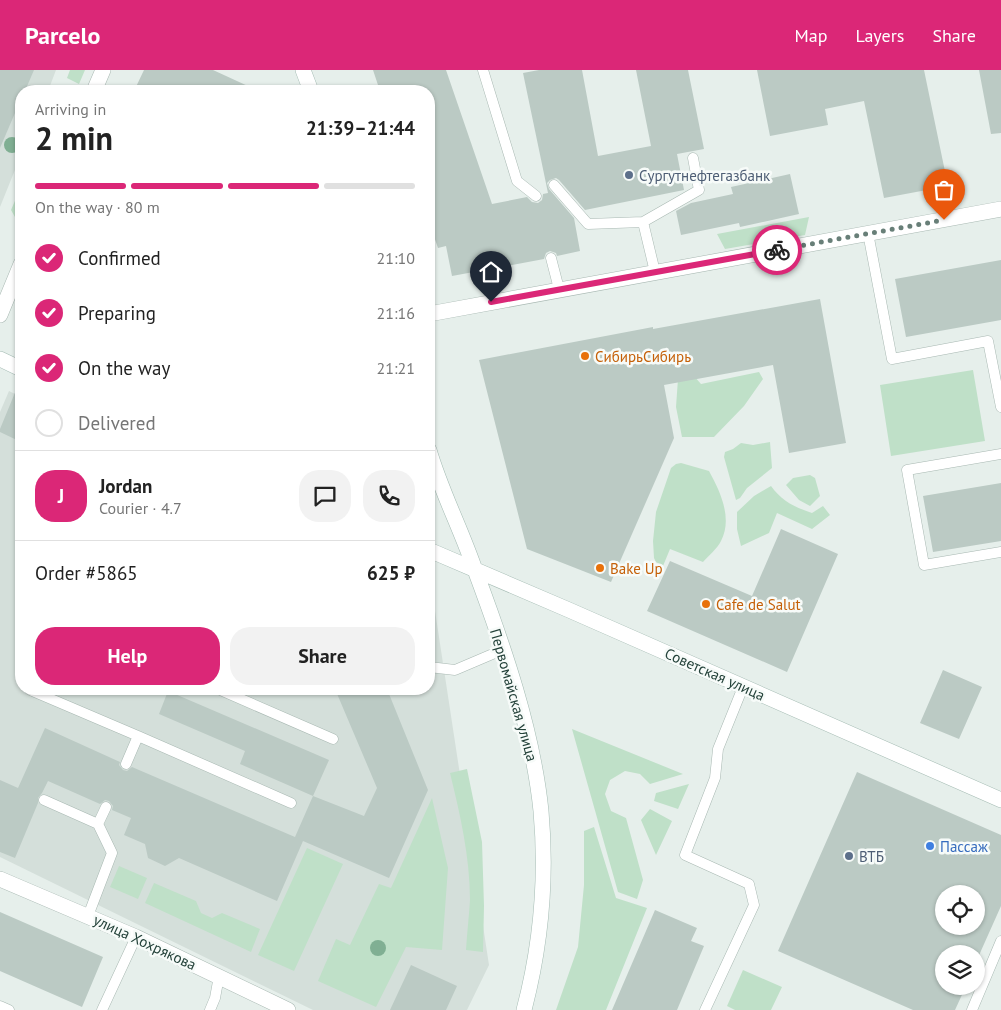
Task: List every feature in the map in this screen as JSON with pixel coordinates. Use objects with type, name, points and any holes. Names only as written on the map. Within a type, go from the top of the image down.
[{"type":"street","points":[[97,85],[103,70]]},
{"type":"street","points":[[303,70],[308,85]]},
{"type":"street","points":[[435,313],[1001,209]]},
{"type":"street","points":[[0,315],[15,279]]},
{"type":"street","points":[[0,360],[15,366]]},
{"type":"street","name":"Первомайская улица","points":[[435,487],[475,569],[502,650],[524,724],[534,766],[541,810],[544,853],[543,897],[539,940],[524,1010]]},
{"type":"street","name":"Советская улица","points":[[435,552],[1001,800]]},
{"type":"street","name":"улица Хохрякова","points":[[0,879],[136,937],[288,1010]]},
{"type":"lane","points":[[483,70],[517,181],[536,196]]},
{"type":"lane","points":[[554,185],[588,224],[643,222],[699,190],[693,158]]},
{"type":"lane","points":[[643,222],[655,272]]},
{"type":"lane","points":[[868,233],[892,359],[988,340],[1001,407]]},
{"type":"lane","points":[[551,258],[559,289]]},
{"type":"lane","points":[[1001,454],[907,470],[924,566],[1001,552]]},
{"type":"lane","points":[[435,668],[455,670],[502,650]]},
{"type":"lane","points":[[705,1010],[754,905],[749,884],[685,855],[715,778],[718,749],[744,687]]},
{"type":"lane","points":[[42,695],[291,803]]},
{"type":"lane","points":[[232,695],[333,739]]},
{"type":"lane","points":[[126,764],[138,736]]},
{"type":"lane","points":[[44,800],[98,824],[112,853],[88,916]]},
{"type":"lane","points":[[98,824],[106,807]]},
{"type":"lane","points":[[102,1010],[136,937]]},
{"type":"lane","points":[[972,1010],[1001,942]]},
{"type":"lane","points":[[210,1010],[216,998],[219,976]]},
{"type":"lane","points":[[0,1006],[10,1010]]},
{"type":"shaded area","points":[[0,70],[56,70],[50,85],[15,85],[15,170],[0,207]]},
{"type":"shaded area","points":[[9,391],[15,394],[15,695],[435,695],[435,611],[489,965],[467,1010],[313,1010],[0,857],[0,412]]},
{"type":"green space","points":[[70,70],[85,70],[79,84],[67,78]]},
{"type":"green space","points":[[15,201],[15,217],[11,210]]},
{"type":"green space","points":[[809,217],[805,235],[725,249],[717,234]]},
{"type":"green space","points":[[973,370],[985,441],[891,456],[880,385]]},
{"type":"green space","points":[[759,372],[763,379],[744,406],[714,437],[682,437],[676,407],[678,379],[694,376],[701,384]]},
{"type":"green space","points":[[770,442],[772,468],[747,488],[740,498],[736,500],[724,457],[725,452],[741,443],[753,445]]},
{"type":"green space","points":[[681,463],[709,471],[724,505],[726,523],[721,541],[703,562],[670,549],[663,566],[656,562],[654,558],[653,541],[656,512],[671,468]]},
{"type":"green space","points":[[810,475],[815,478],[820,496],[810,506],[799,500],[786,485],[793,478]]},
{"type":"green space","points":[[771,486],[784,500],[794,506],[812,513],[823,506],[830,515],[812,529],[777,513],[769,533],[741,546],[737,529],[737,512],[754,496]]},
{"type":"green space","points":[[572,729],[683,774],[650,784],[640,774],[625,771],[610,780],[605,794],[611,811],[626,818],[643,880],[637,899],[618,892]]},
{"type":"green space","points":[[467,769],[482,842],[483,952],[466,950],[470,884],[461,820],[450,773]]},
{"type":"green space","points":[[689,784],[678,809],[654,801],[656,793]]},
{"type":"green space","points":[[432,798],[448,868],[442,950],[406,947],[376,1007],[318,981],[336,939],[350,945],[379,884],[391,888]]},
{"type":"green space","points":[[650,809],[672,821],[656,855],[641,820]]},
{"type":"green space","points":[[594,827],[616,898],[647,908],[606,1010],[556,1010],[578,947],[584,885],[584,831]]},
{"type":"green space","points":[[307,848],[343,864],[294,971],[258,955]]},
{"type":"green space","points":[[119,866],[147,878],[138,899],[110,887]]},
{"type":"green space","points":[[154,883],[196,901],[201,913],[212,918],[222,913],[260,929],[251,952],[145,903]]},
{"type":"green space","points":[[743,970],[782,987],[771,1010],[735,1010],[727,1006]]},
{"type":"building","points":[[0,70],[34,70],[28,85],[15,85],[15,113],[0,148]]},
{"type":"building","points":[[144,70],[213,70],[246,85],[137,85]]},
{"type":"building","points":[[373,70],[446,70],[492,204],[527,197],[532,202],[538,203],[542,200],[543,194],[548,193],[523,73],[539,70],[582,70],[598,156],[651,146],[636,70],[688,70],[704,149],[677,154],[684,190],[585,210],[559,180],[556,178],[550,180],[547,183],[549,189],[574,218],[580,251],[557,256],[556,253],[550,251],[546,253],[544,259],[452,276],[446,246],[438,248],[435,239],[435,85],[378,85]]},
{"type":"building","points":[[757,70],[924,70],[948,186],[884,198],[864,101],[825,109],[828,125],[770,136]]},
{"type":"building","points":[[979,70],[1001,70],[1001,133],[991,134]]},
{"type":"building","points":[[790,174],[799,214],[740,227],[739,223],[681,235],[676,211],[691,203],[733,194],[731,187]]},
{"type":"building","points":[[1001,260],[1001,320],[906,337],[895,279]]},
{"type":"building","points":[[820,299],[846,443],[789,453],[773,365],[664,385],[674,438],[611,582],[527,549],[479,360],[653,327],[653,329]]},
{"type":"building","points":[[15,393],[15,439],[0,432]]},
{"type":"building","points":[[1001,483],[1001,541],[933,552],[923,496]]},
{"type":"building","points":[[781,529],[838,554],[787,672],[647,611],[670,561],[752,596]]},
{"type":"building","points":[[943,670],[982,687],[959,739],[920,723]]},
{"type":"building","points":[[166,695],[177,695],[329,760],[313,796],[240,764],[245,751],[159,714]]},
{"type":"building","points":[[338,695],[389,695],[428,790],[389,878],[303,841],[277,901],[179,858],[165,866],[148,858],[145,844],[124,835],[131,818],[112,810],[113,806],[109,801],[105,800],[100,804],[48,781],[38,798],[38,803],[15,858],[0,852],[0,780],[18,788],[45,728],[120,762],[119,765],[123,770],[127,771],[132,767],[295,837],[313,796],[364,816],[377,788]]},
{"type":"building","points":[[857,772],[1001,835],[1001,906],[984,945],[935,945],[935,995],[962,995],[955,1010],[913,1010],[778,951]]},
{"type":"building","points":[[655,910],[697,928],[691,941],[704,946],[677,1010],[612,1010]]},
{"type":"building","points":[[0,912],[103,957],[82,1007],[0,971]]},
{"type":"building","points":[[411,965],[457,986],[446,1010],[390,1010]]},
{"type":"way so far","points":[[777,250],[944,220]]},
{"type":"place","name":"Сургутнефтегазбанк","points":[[629,175]]},
{"type":"place","name":"СибирьСибирь","points":[[585,356]]},
{"type":"place","name":"Bake Up","points":[[600,568]]},
{"type":"place","name":"Cafe de Salut","points":[[706,604]]},
{"type":"place","name":"Пассаж","points":[[930,846]]},
{"type":"place","name":"ВТБ","points":[[849,856]]},
{"type":"route","points":[[491,302],[777,250]]}]
